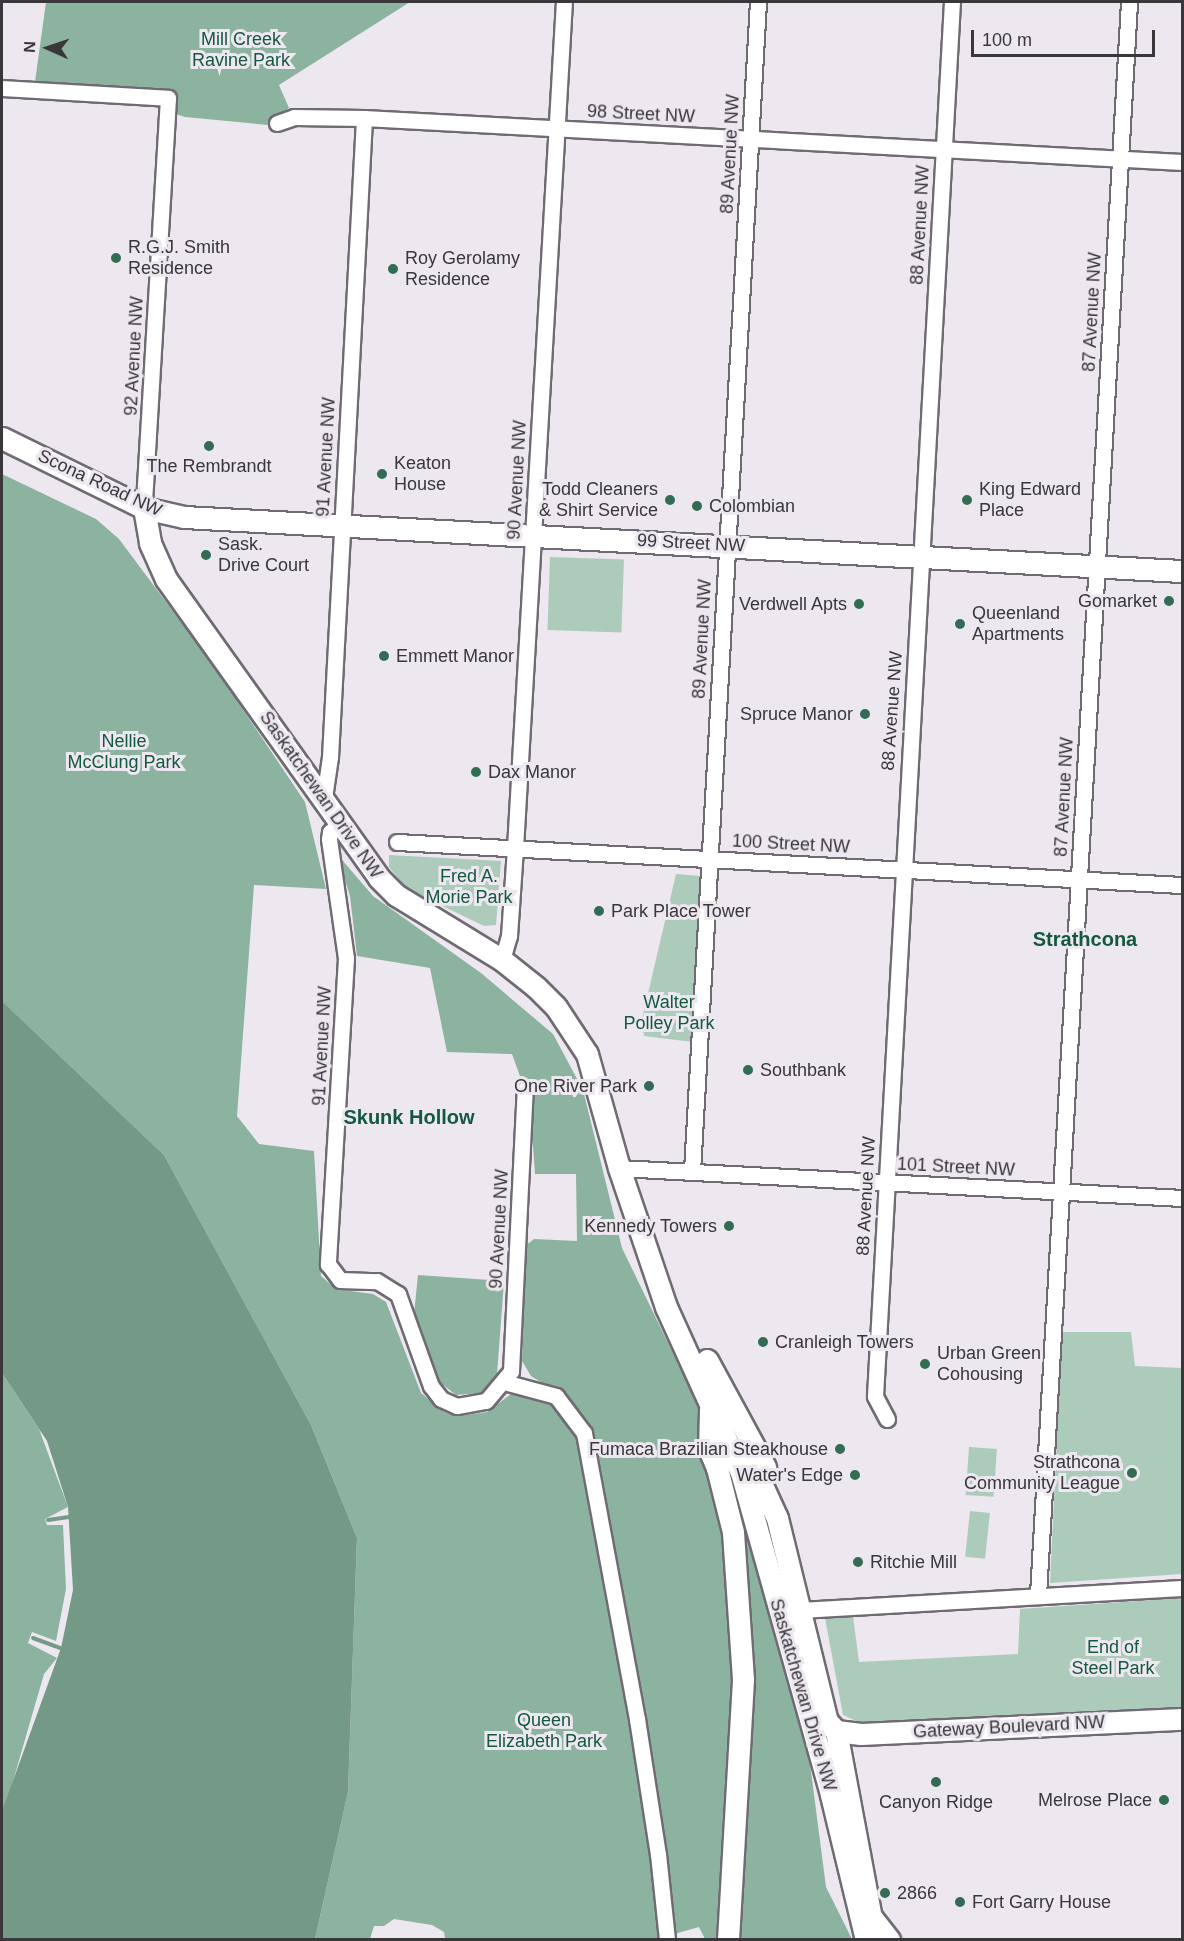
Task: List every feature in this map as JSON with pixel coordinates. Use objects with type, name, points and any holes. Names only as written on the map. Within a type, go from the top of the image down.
[{"type":"main road","name":"Scona Road NW","points":[[2,438],[144,508],[200,518]]},
{"type":"main road","name":"Saskatchewan Drive NW","points":[[144,508],[150,543],[166,579],[387,887],[502,960],[556,1007],[587,1054],[619,1168],[653,1259],[666,1307],[734,1452],[831,1795],[866,1940]]},
{"type":"main road","name":"99 Street NW","points":[[200,518],[533,534],[1182,571]]},
{"type":"main road","name":"Saskatchewan Drive NW","points":[[653,1259],[771,1479],[777,1518],[827,1721],[836,1731],[874,1918],[875,1940]]},
{"type":"main road","points":[[708,1396],[709,1449],[717,1468],[733,1532],[743,1679],[728,1940]]},
{"type":"main road","name":"Saskatchewan Drive NW","points":[[734,1452],[751,1461],[777,1518]]},
{"type":"main road","points":[[717,1468],[722,1457],[734,1452]]},
{"type":"main road","name":"Gateway Boulevard NW","points":[[836,1731],[861,1734],[1182,1719]]},
{"type":"main road","points":[[831,1795],[831,1761],[836,1731]]},
{"type":"street","name":"90 Avenue NW","points":[[502,960],[508,941],[515,848],[564,2]]},
{"type":"street","name":"89 Avenue NW","points":[[692,1171],[758,2]]},
{"type":"street","name":"88 Avenue NW","points":[[887,1419],[875,1396],[902,870],[952,2]]},
{"type":"street","name":"87 Avenue NW","points":[[1038,1595],[1129,2]]},
{"type":"street","name":"92 Avenue NW","points":[[2,88],[168,98],[144,508]]},
{"type":"street","name":"98 Street NW","points":[[277,123],[294,117],[364,118],[1182,162]]},
{"type":"street","name":"91 Avenue NW","points":[[324,798],[330,746],[364,118]]},
{"type":"street","name":"91 Avenue NW","points":[[341,823],[330,832],[329,839],[346,952],[328,1257],[335,1276],[346,1283],[377,1281],[398,1294],[422,1368],[431,1386],[448,1403],[476,1405],[493,1396],[508,1377]]},
{"type":"street","name":"100 Street NW","points":[[398,842],[1182,885]]},
{"type":"street","name":"90 Avenue NW","points":[[508,1377],[525,1089]]},
{"type":"street","name":"101 Street NW","points":[[619,1168],[1182,1198]]},
{"type":"street","points":[[508,1377],[556,1396],[584,1433],[637,1719],[658,1854],[667,1940]]},
{"type":"street","points":[[799,1611],[1182,1588]]},
{"type":"street","points":[[874,1918],[891,1940]]},
{"type":"green space","name":"Mill Creek Ravine Park","points":[[46,2],[410,2],[279,85],[289,108],[268,125],[185,117],[145,104],[72,93],[35,82]]},
{"type":"green space","name":"Queen Elizabeth Park","points":[[2,474],[96,519],[119,539],[213,665],[305,802],[326,889],[254,885],[237,1116],[259,1144],[314,1151],[321,1276],[336,1289],[373,1294],[386,1302],[421,1393],[444,1412],[459,1416],[487,1412],[515,1391],[555,1404],[565,1397],[531,1376],[522,1361],[525,1246],[534,1239],[577,1241],[576,1174],[535,1174],[530,1104],[512,1054],[447,1052],[430,968],[357,956],[350,896],[337,854],[373,896],[481,973],[553,1034],[583,1090],[622,1248],[701,1411],[704,1465],[724,1527],[738,1732],[721,1939],[705,1939],[699,1927],[667,1936],[667,1939],[445,1939],[444,1932],[432,1925],[394,1919],[384,1926],[374,1926],[370,1939],[315,1939],[348,1792],[357,1538],[311,1425],[164,1155],[2,1001]]},
{"type":"green space","points":[[550,557],[624,560],[621,633],[547,630]]},
{"type":"green space","name":"Fred A. Morie Park","points":[[389,855],[501,861],[496,925],[484,926],[407,889],[389,867]]},
{"type":"green space","name":"Walter Polley Park","points":[[676,874],[701,876],[693,1042],[644,1036],[642,1019]]},
{"type":"green space","points":[[418,1275],[504,1281],[497,1374],[481,1393],[456,1395],[437,1380],[414,1314]]},
{"type":"green space","points":[[1062,1332],[1131,1332],[1135,1366],[1182,1368],[1182,1574],[1050,1583]]},
{"type":"green space","points":[[2,1373],[39,1429],[68,1507],[45,1519],[47,1525],[63,1525],[66,1589],[56,1641],[32,1632],[28,1643],[57,1658],[44,1674],[2,1819]]},
{"type":"green space","points":[[969,1447],[997,1449],[994,1497],[966,1495]]},
{"type":"green space","points":[[970,1511],[990,1513],[985,1559],[965,1557]]},
{"type":"green space","points":[[743,1520],[756,1552],[809,1756],[826,1887],[852,1939],[741,1940],[753,1698]]},
{"type":"green space","name":"End of Steel Park","points":[[1182,1598],[1182,1711],[863,1724],[843,1715],[825,1618],[853,1616],[859,1662],[1018,1654],[1020,1609]]},
{"type":"shaded area","points":[[2,1001],[164,1155],[311,1425],[357,1538],[348,1792],[315,1939],[2,1939],[2,1811],[61,1648],[73,1590],[68,1507],[47,1441],[2,1373]]},
{"type":"waterway","points":[[48,1520],[69,1517]]},
{"type":"waterway","points":[[33,1638],[61,1648]]},
{"type":"place","name":"R.G.J. Smith Residence","points":[[116,258]]},
{"type":"place","name":"Roy Gerolamy Residence","points":[[393,269]]},
{"type":"place","name":"The Rembrandt","points":[[209,446]]},
{"type":"place","name":"Keaton House","points":[[382,474]]},
{"type":"place","name":"Todd Cleaners & Shirt Service","points":[[670,500]]},
{"type":"place","name":"King Edward Place","points":[[967,500]]},
{"type":"place","name":"Colombian","points":[[697,506]]},
{"type":"place","name":"Sask. Drive Court","points":[[206,555]]},
{"type":"place","name":"Gomarket","points":[[1169,601]]},
{"type":"place","name":"Verdwell Apts","points":[[859,604]]},
{"type":"place","name":"Queenland Apartments","points":[[960,624]]},
{"type":"place","name":"Emmett Manor","points":[[384,656]]},
{"type":"place","name":"Spruce Manor","points":[[865,714]]},
{"type":"place","name":"Dax Manor","points":[[476,772]]},
{"type":"place","name":"Park Place Tower","points":[[599,911]]},
{"type":"place","name":"Southbank","points":[[748,1070]]},
{"type":"place","name":"One River Park","points":[[649,1086]]},
{"type":"place","name":"Kennedy Towers","points":[[729,1226]]},
{"type":"place","name":"Cranleigh Towers","points":[[763,1342]]},
{"type":"place","name":"Urban Green Cohousing","points":[[925,1364]]},
{"type":"place","name":"Fumaca Brazilian Steakhouse","points":[[840,1449]]},
{"type":"place","name":"Strathcona Community League","points":[[1132,1473]]},
{"type":"place","name":"Water's Edge","points":[[855,1475]]},
{"type":"place","name":"Ritchie Mill","points":[[858,1562]]},
{"type":"place","name":"Canyon Ridge","points":[[936,1782]]},
{"type":"place","name":"Melrose Place","points":[[1164,1800]]},
{"type":"place","name":"2866","points":[[885,1893]]},
{"type":"place","name":"Fort Garry House","points":[[960,1902]]},
{"type":"district","name":"Strathcona","points":[[1085,939]]},
{"type":"district","name":"Skunk Hollow","points":[[409,1117]]},
{"type":"park label","name":"Nellie McClung Park","points":[[124,752]]}]
